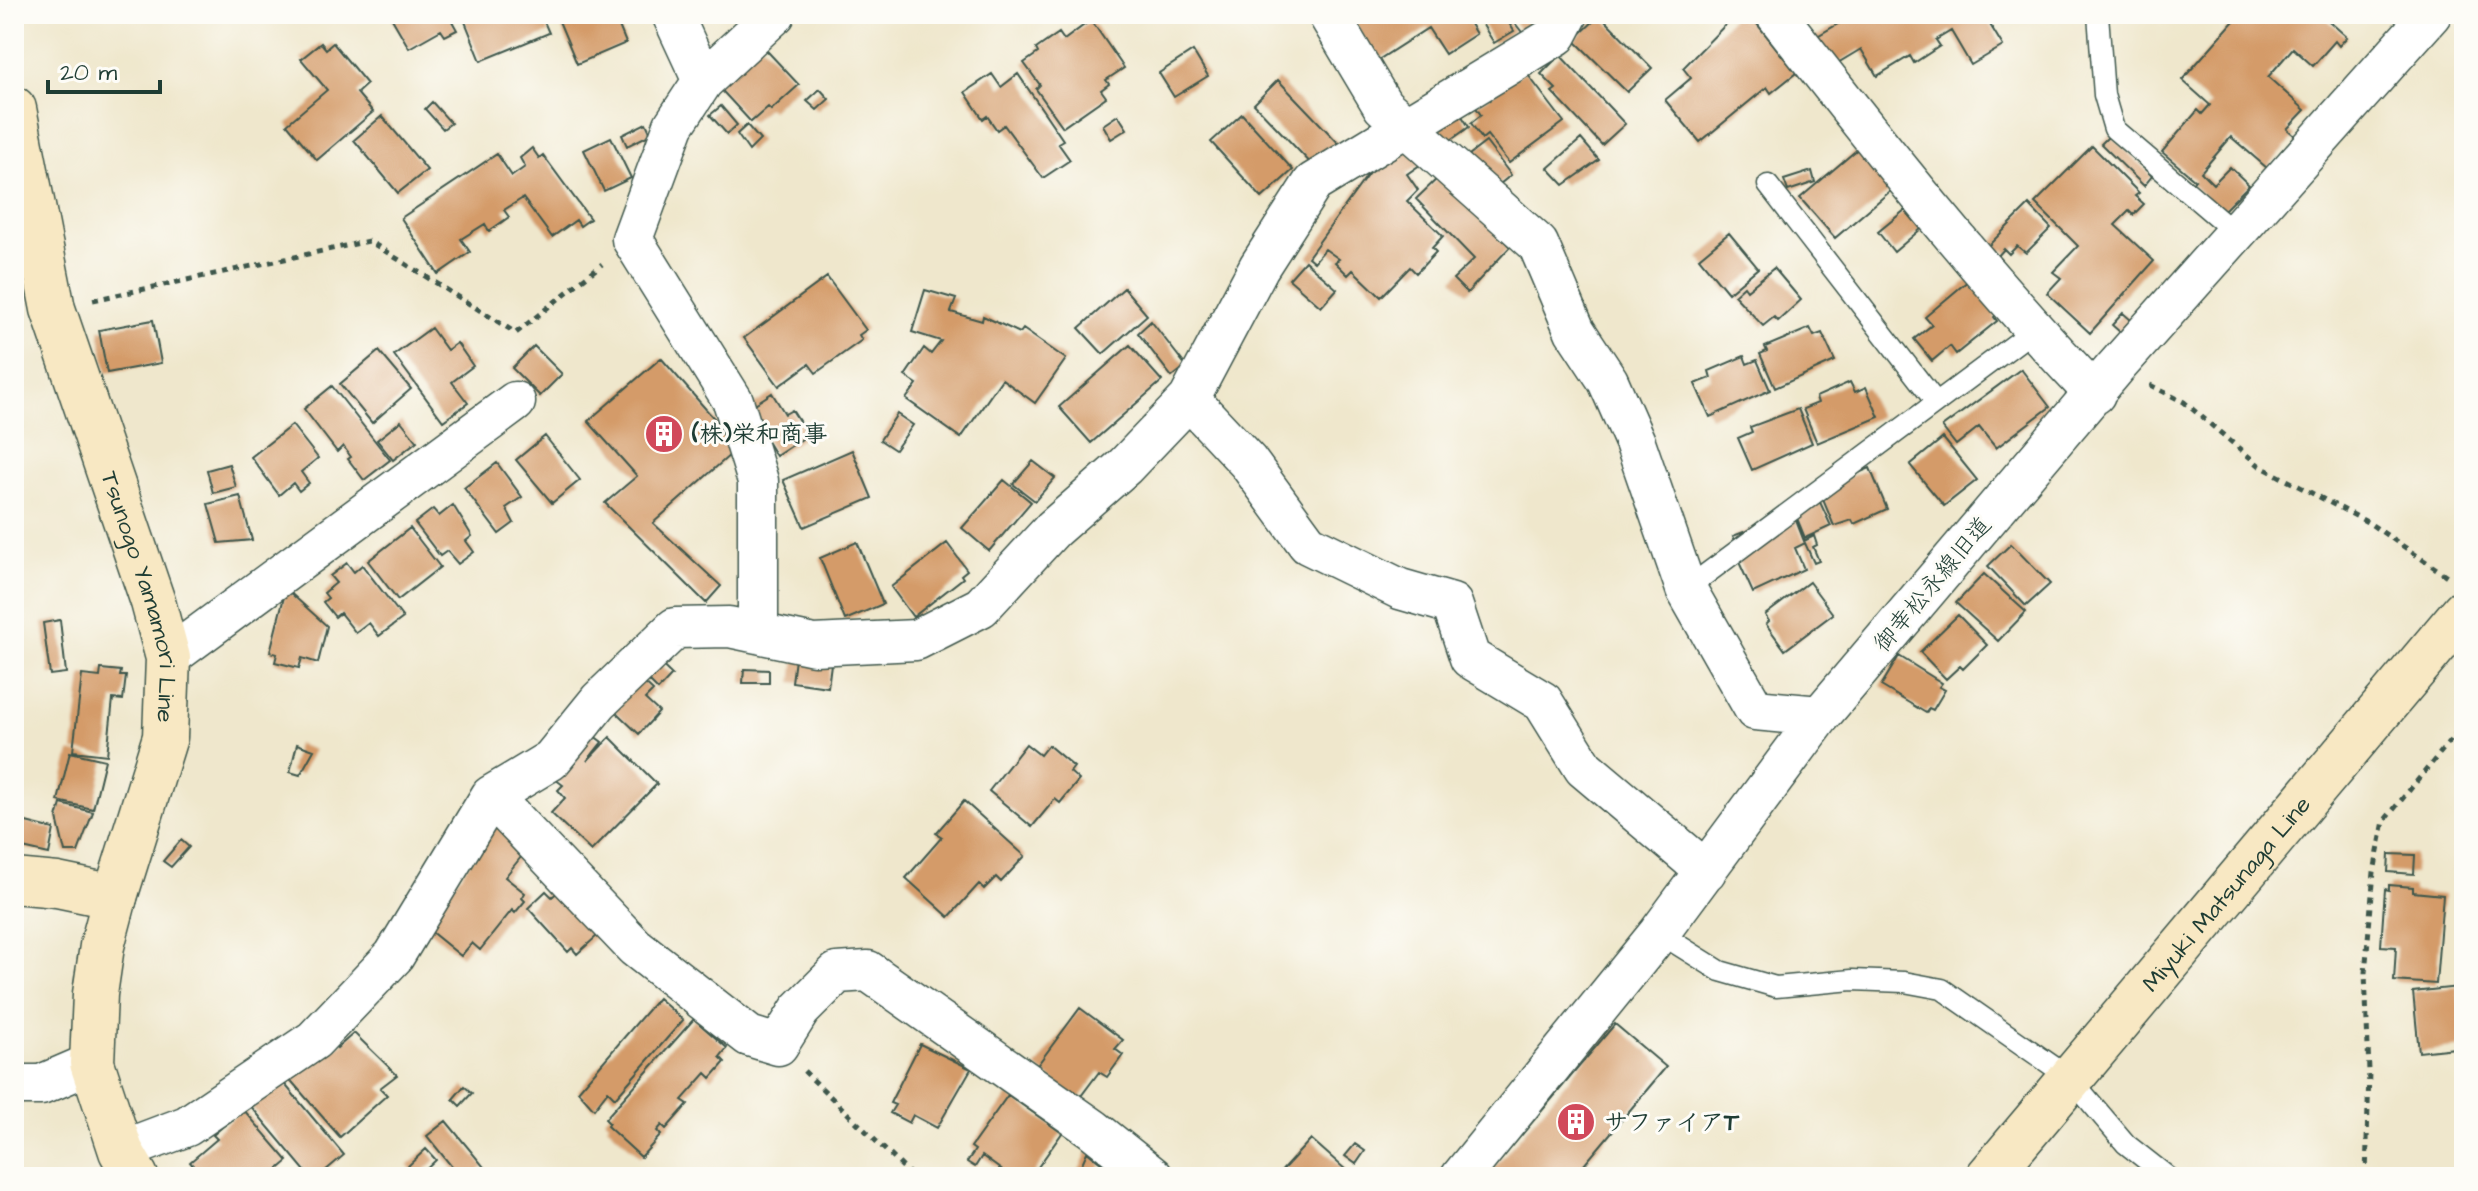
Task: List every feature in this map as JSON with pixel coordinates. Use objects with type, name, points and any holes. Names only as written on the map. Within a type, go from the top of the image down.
[{"type":"main road","name":"Tsunogo Yamamori Line","points":[[14,109],[53,309],[153,602],[168,658],[165,737],[115,897],[98,970],[92,1063],[129,1164]]},
{"type":"main road","name":"Miyuki Matsunaga Line","points":[[1988,1177],[2458,595]]},
{"type":"main road","points":[[14,881],[57,885],[115,897]]},
{"type":"street","points":[[672,14],[703,81]]},
{"type":"street","points":[[758,633],[758,481],[733,401],[632,239],[674,125],[703,81],[775,14]]},
{"type":"street","points":[[1328,14],[1383,106],[1538,244],[1575,331],[1608,381],[1635,442],[1686,589],[1755,710],[1820,716]]},
{"type":"street","points":[[129,1164],[314,1040],[394,956],[491,796],[551,760],[599,701],[675,628],[729,627],[814,645],[916,640],[981,607],[1053,529],[1125,466],[1189,399],[1259,267],[1313,183],[1557,35],[1568,14]]},
{"type":"street","points":[[1776,14],[1862,125],[2034,330],[2105,381]]},
{"type":"street","name":"御幸松永線旧道","points":[[1461,1177],[1659,933],[1820,716],[2105,381],[2431,14]]},
{"type":"street","points":[[1189,399],[1248,462],[1308,544],[1400,589],[1452,604],[1470,658],[1543,702],[1584,768],[1706,871]]},
{"type":"street","points":[[168,658],[515,402]]},
{"type":"street","points":[[491,796],[635,947],[749,1036],[778,1045],[800,1010],[837,973],[868,971],[1093,1129],[1153,1177]]},
{"type":"street","points":[[14,1085],[41,1085],[92,1063]]},
{"type":"lane","points":[[2098,14],[2104,95],[2114,129],[2237,234]]},
{"type":"lane","points":[[1768,185],[1935,401]]},
{"type":"lane","points":[[1686,589],[2034,330]]},
{"type":"lane","points":[[1659,933],[1720,971],[1776,987],[1852,980],[1904,982],[1942,989],[2070,1078],[2126,1144],[2168,1177]]},
{"type":"path","points":[[53,309],[369,241],[516,333],[632,239]]},
{"type":"path","points":[[2105,381],[2184,402],[2260,466],[2369,523],[2458,595]]},
{"type":"path","points":[[2366,1177],[2369,1071],[2365,973],[2374,872],[2384,821],[2464,724]]},
{"type":"path","points":[[778,1045],[913,1177]]},
{"type":"building","points":[[396,14],[448,14],[457,30],[445,36],[441,30],[409,48],[391,17]]},
{"type":"building","points":[[462,14],[548,14],[542,17],[549,33],[481,61]]},
{"type":"building","points":[[556,14],[647,14],[619,26],[626,43],[577,64]]},
{"type":"building","points":[[1351,14],[1464,14],[1476,34],[1445,54],[1428,28],[1375,62]]},
{"type":"building","points":[[1476,14],[1503,14],[1514,31],[1494,43]]},
{"type":"building","points":[[1525,14],[1544,14],[1548,20],[1525,36],[1514,22]]},
{"type":"building","points":[[1736,14],[1749,14],[1796,73],[1771,93],[1767,87],[1700,142],[1665,100],[1691,78],[1683,68]]},
{"type":"building","points":[[1855,14],[1991,14],[1986,18],[2003,46],[1971,65],[1951,31],[1936,40],[1940,46],[1914,63],[1910,56],[1877,76],[1861,49],[1836,64],[1809,41]]},
{"type":"building","points":[[2240,14],[2321,14],[2347,37],[2339,46],[2335,41],[2313,66],[2293,48],[2268,77],[2305,110],[2287,129],[2295,136],[2267,168],[2231,137],[2201,172],[2213,184],[2230,167],[2249,185],[2221,213],[2191,183],[2195,180],[2162,152],[2198,110],[2202,114],[2210,105],[2182,80]]},
{"type":"building","points":[[1600,15],[1652,68],[1627,92],[1574,40]]},
{"type":"building","points":[[1091,20],[1124,68],[1106,80],[1109,84],[1101,90],[1106,97],[1063,127],[1036,89],[1040,85],[1024,63],[1038,53],[1036,49],[1059,33],[1064,40]]},
{"type":"building","points":[[754,37],[799,85],[771,110],[768,107],[751,122],[713,81]]},
{"type":"building","points":[[321,43],[326,49],[333,43],[367,84],[357,93],[373,112],[317,160],[287,124],[327,90],[301,59]]},
{"type":"building","points":[[1193,51],[1208,76],[1174,97],[1159,73]]},
{"type":"building","points":[[1560,55],[1625,124],[1602,145],[1552,92],[1556,89],[1541,74]]},
{"type":"building","points":[[1525,71],[1564,122],[1509,163],[1487,135],[1482,139],[1471,123],[1481,115],[1475,106]]},
{"type":"building","points":[[992,74],[1001,87],[1018,74],[1063,140],[1058,143],[1070,160],[1043,178],[1004,125],[997,130],[987,116],[983,119],[965,92]]},
{"type":"building","points":[[1278,80],[1345,150],[1320,173],[1254,104]]},
{"type":"building","points":[[820,89],[829,99],[817,110],[807,101]]},
{"type":"building","points":[[432,102],[451,123],[443,129],[425,109]]},
{"type":"building","points":[[721,106],[737,125],[727,134],[710,115]]},
{"type":"building","points":[[1458,110],[1469,127],[1448,142],[1437,125]]},
{"type":"building","points":[[1242,114],[1293,170],[1262,198],[1211,142]]},
{"type":"building","points":[[1118,115],[1127,129],[1111,139],[1103,125]]},
{"type":"building","points":[[382,116],[427,170],[398,193],[354,140]]},
{"type":"building","points":[[646,123],[651,134],[627,146],[622,135]]},
{"type":"building","points":[[747,125],[760,140],[749,151],[737,134]]},
{"type":"building","points":[[2110,135],[2152,176],[2144,186],[2101,144]]},
{"type":"building","points":[[611,137],[631,178],[604,191],[584,150]]},
{"type":"building","points":[[1581,139],[1599,160],[1564,185],[1548,168]]},
{"type":"building","points":[[1486,142],[1511,175],[1495,188],[1469,155]]},
{"type":"building","points":[[1407,143],[1424,162],[1407,174],[1418,190],[1407,201],[1443,236],[1432,248],[1436,252],[1416,273],[1410,267],[1381,297],[1353,270],[1348,275],[1335,262],[1339,259],[1325,249],[1314,262],[1308,257],[1369,173]]},
{"type":"building","points":[[2092,146],[2139,193],[2135,196],[2144,204],[2133,215],[2129,211],[2115,225],[2154,261],[2090,333],[2047,293],[2061,278],[2053,272],[2078,246],[2035,203]]},
{"type":"building","points":[[532,148],[539,158],[543,155],[590,219],[580,226],[576,220],[552,237],[523,198],[504,210],[509,217],[489,231],[485,224],[461,239],[470,252],[438,274],[401,218],[497,154],[512,176],[525,167],[520,158]]},
{"type":"building","points":[[1859,148],[1894,188],[1835,238],[1800,198]]},
{"type":"building","points":[[1812,171],[1815,182],[1788,191],[1784,180]]},
{"type":"building","points":[[1441,175],[1510,247],[1467,293],[1453,279],[1474,259],[1416,199]]},
{"type":"building","points":[[2029,205],[2051,228],[2026,253],[2017,246],[2009,254],[2004,249],[1997,257],[1987,247]]},
{"type":"building","points":[[1905,210],[1921,229],[1894,252],[1878,232]]},
{"type":"building","points":[[1729,233],[1758,268],[1728,293],[1699,258]]},
{"type":"building","points":[[1305,261],[1337,289],[1321,307],[1289,279]]},
{"type":"building","points":[[1774,268],[1801,300],[1778,321],[1774,317],[1763,326],[1734,295],[1744,286],[1747,290]]},
{"type":"building","points":[[827,277],[866,330],[859,335],[862,340],[816,373],[809,364],[779,386],[744,338]]},
{"type":"building","points":[[1969,280],[1997,314],[1994,317],[1997,321],[1956,354],[1950,346],[1932,361],[1914,339],[1932,325],[1925,317]]},
{"type":"building","points":[[1124,288],[1147,315],[1103,354],[1079,328]]},
{"type":"building","points":[[925,290],[956,299],[951,312],[982,321],[983,316],[1020,333],[1023,329],[1066,359],[1035,403],[1002,379],[961,438],[906,399],[917,384],[905,376],[924,348],[931,354],[941,341],[912,332]]},
{"type":"building","points":[[2123,313],[2131,320],[2120,332],[2112,325]]},
{"type":"building","points":[[153,320],[161,363],[107,373],[99,330]]},
{"type":"building","points":[[1151,321],[1186,366],[1172,377],[1138,333]]},
{"type":"building","points":[[431,328],[447,350],[457,343],[473,366],[452,382],[468,403],[443,421],[394,355]]},
{"type":"building","points":[[1810,328],[1814,336],[1822,333],[1835,361],[1775,388],[1760,354],[1767,351],[1765,347]]},
{"type":"building","points":[[1130,345],[1162,381],[1091,443],[1059,407]]},
{"type":"building","points":[[534,346],[562,374],[540,396],[512,368]]},
{"type":"building","points":[[379,351],[411,389],[372,423],[340,384]]},
{"type":"building","points":[[1744,356],[1747,364],[1757,360],[1770,390],[1710,417],[1695,384],[1711,378],[1709,371]]},
{"type":"building","name":"(株)栄和商事","points":[[661,358],[739,447],[653,523],[721,586],[706,603],[605,503],[637,476],[588,421]]},
{"type":"building","points":[[2021,369],[2050,407],[1996,448],[1979,427],[1956,445],[1942,427]]},
{"type":"building","points":[[1850,382],[1855,392],[1866,387],[1879,417],[1817,443],[1803,409],[1818,403],[1816,397]]},
{"type":"building","points":[[332,386],[390,460],[364,480],[348,459],[351,457],[343,446],[337,452],[304,409]]},
{"type":"building","points":[[772,393],[785,414],[792,410],[808,435],[776,456],[747,409]]},
{"type":"building","points":[[1798,409],[1812,443],[1752,470],[1738,438],[1752,432],[1750,427]]},
{"type":"building","points":[[897,414],[913,425],[895,450],[880,440]]},
{"type":"building","points":[[401,421],[417,441],[393,460],[377,440]]},
{"type":"building","points":[[292,425],[318,458],[301,472],[309,483],[299,491],[293,483],[279,495],[251,457]]},
{"type":"building","points":[[545,436],[580,480],[552,503],[516,460]]},
{"type":"building","points":[[1943,438],[1977,480],[1944,506],[1910,465]]},
{"type":"building","points":[[852,450],[872,498],[804,527],[783,480]]},
{"type":"building","points":[[1033,461],[1055,478],[1035,501],[1013,484]]},
{"type":"building","points":[[497,463],[522,497],[506,508],[514,523],[499,534],[464,488]]},
{"type":"building","points":[[229,464],[236,487],[213,493],[207,470]]},
{"type":"building","points":[[1870,468],[1887,509],[1854,524],[1852,520],[1834,526],[1819,490]]},
{"type":"building","points":[[1004,480],[1031,502],[989,551],[962,528]]},
{"type":"building","points":[[240,496],[252,540],[219,543],[208,504]]},
{"type":"building","points":[[1819,500],[1831,526],[1805,538],[1794,511]]},
{"type":"building","points":[[453,505],[472,536],[466,541],[474,552],[458,564],[447,551],[440,556],[415,523],[433,509],[439,516]]},
{"type":"building","points":[[1793,513],[1804,541],[1814,536],[1817,545],[1813,547],[1819,561],[1814,563],[1805,543],[1795,548],[1804,569],[1753,593],[1734,551],[1739,549],[1733,536]]},
{"type":"building","points":[[410,528],[440,567],[398,600],[368,561]]},
{"type":"building","points":[[857,542],[883,604],[845,620],[820,558]]},
{"type":"building","points":[[947,543],[967,570],[961,575],[963,578],[913,617],[891,587]]},
{"type":"building","points":[[2011,544],[2050,584],[2026,606],[1988,566]]},
{"type":"building","points":[[347,563],[354,572],[362,565],[403,618],[379,636],[369,623],[356,633],[340,613],[335,617],[323,602],[328,598],[324,593],[336,583],[330,576]]},
{"type":"building","points":[[1984,574],[2026,612],[1998,641],[1956,603]]},
{"type":"building","points":[[1809,582],[1833,614],[1785,650],[1766,624],[1769,621],[1765,615]]},
{"type":"building","points":[[286,589],[327,626],[318,663],[302,658],[299,668],[275,662],[277,654],[270,652]]},
{"type":"building","points":[[1958,615],[1987,645],[1963,669],[1960,666],[1946,679],[1920,652]]},
{"type":"building","points":[[60,620],[66,673],[50,675],[43,623]]},
{"type":"building","points":[[646,650],[672,675],[658,690],[632,664]]},
{"type":"building","points":[[1899,656],[1942,683],[1939,687],[1945,690],[1933,710],[1929,708],[1926,713],[1881,686]]},
{"type":"building","points":[[795,659],[831,664],[828,687],[792,682]]},
{"type":"building","points":[[626,666],[653,691],[645,699],[659,712],[639,734],[598,695]]},
{"type":"building","points":[[101,669],[121,671],[120,676],[126,676],[123,700],[113,699],[107,755],[73,751],[82,675],[100,677]]},
{"type":"building","points":[[744,669],[769,670],[769,683],[743,683]]},
{"type":"building","points":[[578,724],[602,742],[587,761],[610,737],[657,784],[591,851],[551,813],[565,798],[558,790],[563,785],[543,770]]},
{"type":"building","points":[[297,744],[314,750],[300,775],[290,772]]},
{"type":"building","points":[[1026,744],[1040,755],[1048,745],[1074,767],[1070,772],[1079,780],[1060,803],[1055,799],[1032,827],[989,791]]},
{"type":"building","points":[[70,752],[105,760],[93,809],[58,801]]},
{"type":"building","points":[[964,801],[1025,856],[1001,882],[996,877],[984,889],[979,884],[949,917],[906,878],[942,837],[936,833]]},
{"type":"building","points":[[61,804],[93,812],[78,852],[65,852],[57,818]]},
{"type":"building","points":[[14,819],[54,829],[49,854],[14,846]]},
{"type":"building","points":[[499,822],[529,847],[505,877],[525,893],[522,898],[525,901],[515,913],[512,910],[480,950],[472,943],[461,956],[424,926]]},
{"type":"building","points":[[181,840],[189,847],[171,867],[163,861]]},
{"type":"building","points":[[2389,854],[2415,855],[2414,874],[2388,872]]},
{"type":"building","points":[[2389,885],[2413,887],[2413,892],[2443,895],[2436,984],[2394,981],[2396,947],[2381,946],[2385,889],[2389,890]]},
{"type":"building","points":[[560,890],[597,936],[577,954],[572,948],[568,952],[528,908],[546,891],[552,897]]},
{"type":"building","points":[[14,980],[21,981],[19,1010],[14,1010]]},
{"type":"building","points":[[2458,987],[2464,1047],[2419,1052],[2413,992]]},
{"type":"building","points":[[658,998],[683,1020],[615,1098],[608,1091],[594,1109],[578,1091]]},
{"type":"building","points":[[1080,1008],[1123,1040],[1115,1049],[1123,1055],[1107,1077],[1099,1072],[1078,1100],[1036,1067]]},
{"type":"building","points":[[694,1019],[727,1048],[720,1057],[725,1062],[711,1078],[706,1073],[682,1100],[688,1104],[666,1129],[662,1125],[657,1131],[661,1135],[641,1157],[607,1126],[609,1123],[605,1119]]},
{"type":"building","name":"サファイアT","points":[[1615,1024],[1666,1067],[1574,1177],[1486,1177]]},
{"type":"building","points":[[322,1032],[337,1048],[354,1033],[397,1075],[380,1088],[387,1095],[340,1137],[280,1068]]},
{"type":"building","points":[[920,1044],[971,1069],[937,1128],[913,1115],[909,1123],[890,1113],[895,1105],[890,1103]]},
{"type":"building","points":[[277,1075],[344,1155],[318,1177],[310,1177],[249,1104]]},
{"type":"building","points":[[464,1086],[472,1093],[460,1106],[453,1099]]},
{"type":"building","points":[[1008,1095],[1062,1133],[1031,1177],[1011,1177],[982,1156],[975,1167],[967,1162],[975,1150],[971,1147]]},
{"type":"building","points":[[243,1109],[288,1161],[269,1177],[203,1177],[190,1162],[217,1139],[213,1135]]},
{"type":"building","points":[[446,1121],[484,1167],[472,1177],[460,1177],[427,1136]]},
{"type":"building","points":[[1311,1139],[1346,1170],[1340,1177],[1276,1177]]},
{"type":"building","points":[[1355,1144],[1365,1151],[1356,1164],[1345,1156]]},
{"type":"building","points":[[426,1149],[436,1160],[418,1177],[408,1166]]},
{"type":"building","points":[[1087,1152],[1102,1164],[1096,1177],[1076,1177]]},
{"type":"place","name":"(株)栄和商事","points":[[664,434]]},
{"type":"place","name":"サファイアT","points":[[1576,1122]]}]
